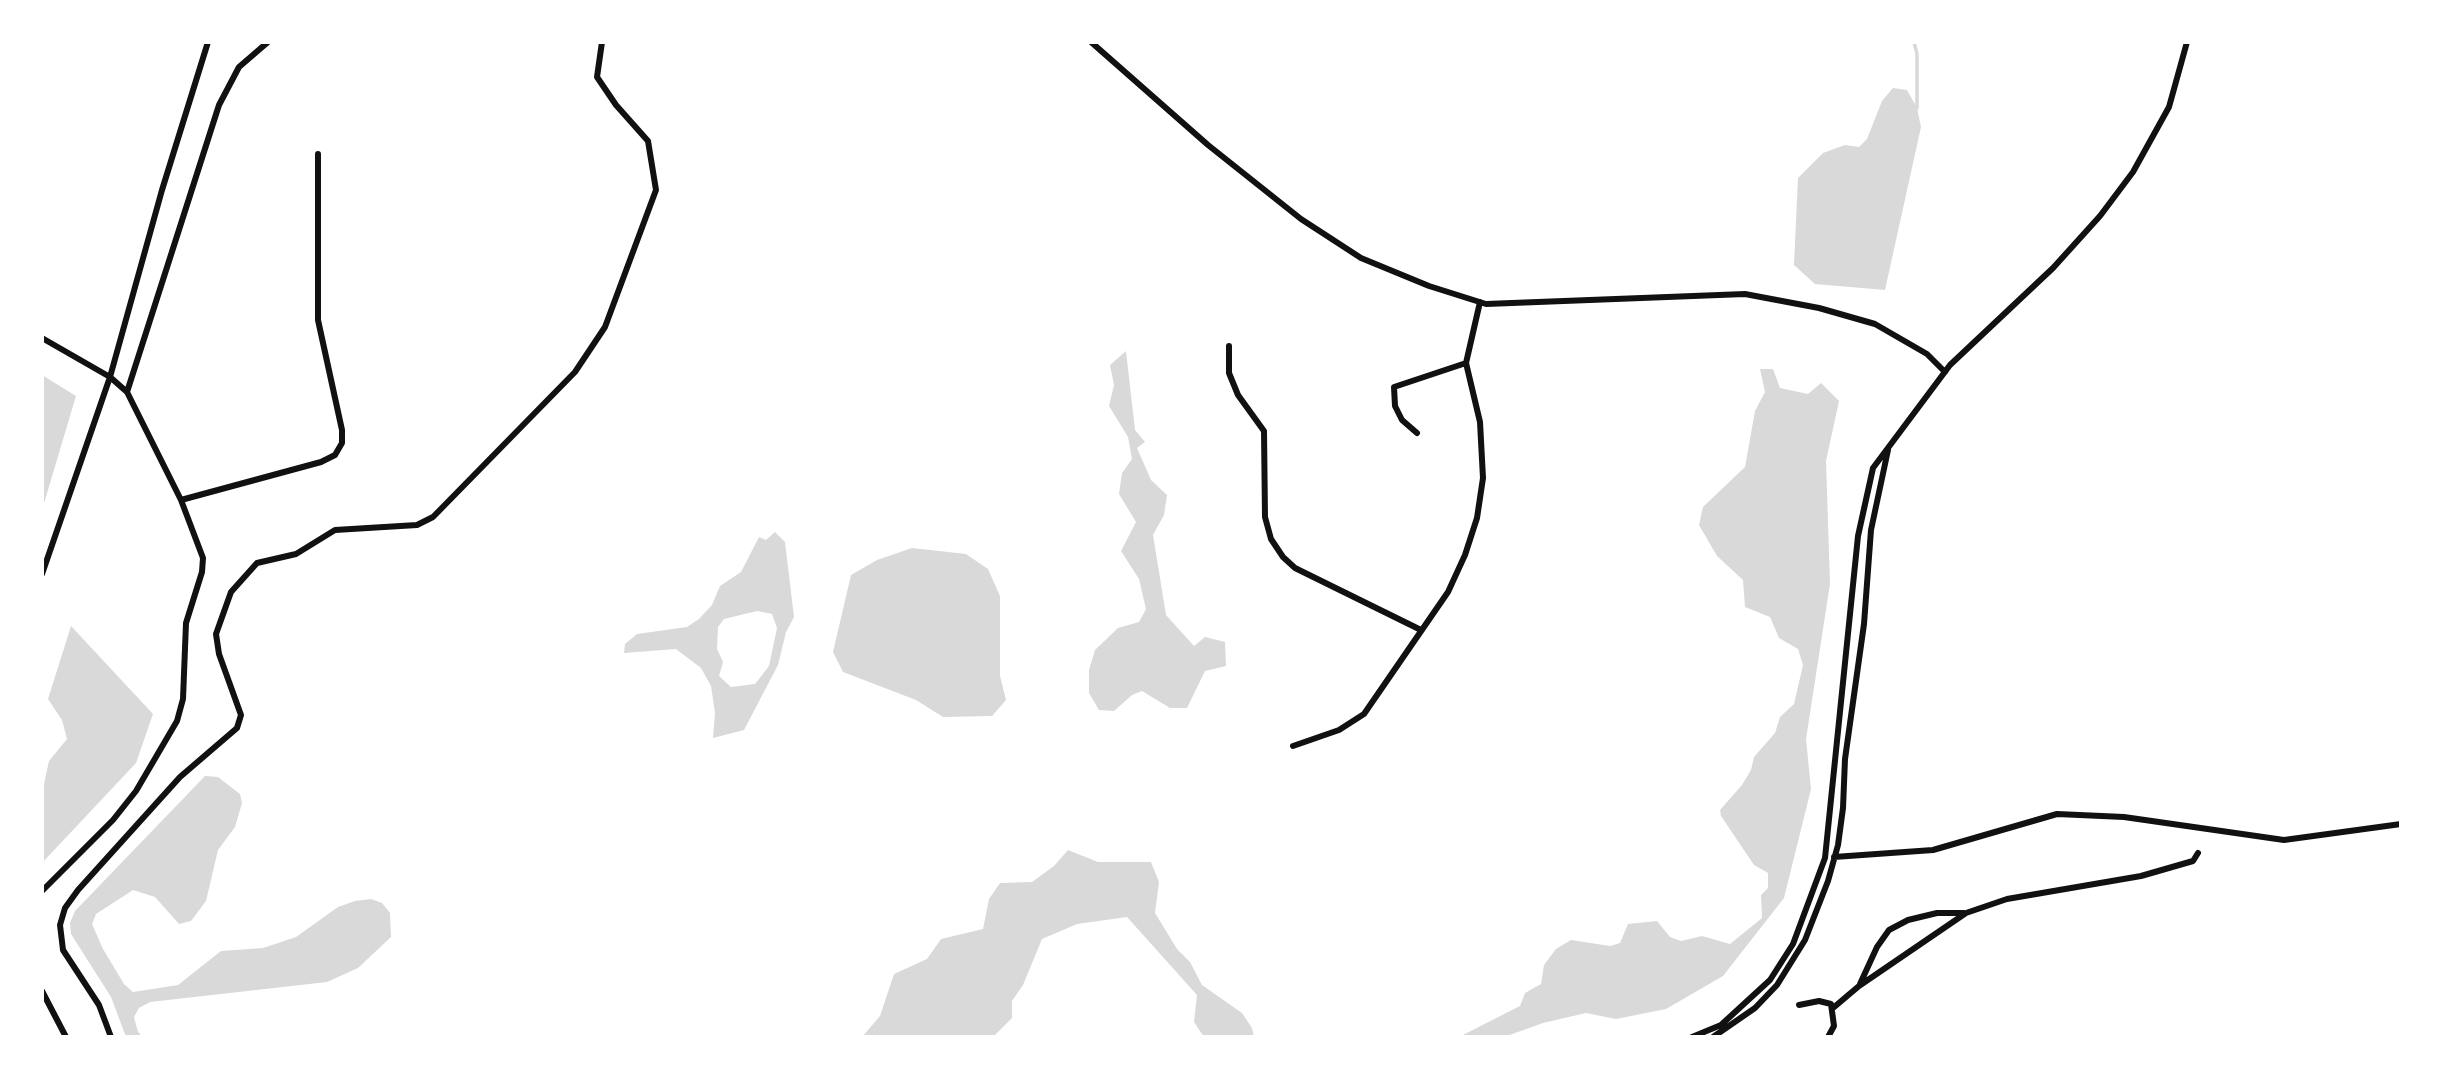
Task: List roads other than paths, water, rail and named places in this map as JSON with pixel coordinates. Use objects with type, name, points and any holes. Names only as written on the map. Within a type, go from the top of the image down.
[{"type":"street","points":[[42,574],[110,377],[162,190],[208,42]]},
{"type":"street","points":[[127,392],[219,105],[239,67],[268,42]]},
{"type":"street","points":[[111,1037],[99,1004],[63,950],[60,925],[65,908],[78,890],[180,777],[237,728],[241,715],[219,654],[216,634],[231,592],[257,563],[296,554],[335,530],[417,525],[433,517],[575,372],[606,327],[656,190],[649,141],[616,105],[597,77],[602,42]]},
{"type":"street","points":[[1091,42],[1208,145],[1330,239],[1361,258],[1480,302],[1745,294],[1819,307],[1875,324],[1927,354],[1945,372]]},
{"type":"street","points":[[1692,1037],[1721,1025],[1770,980],[1793,944],[1825,858],[1858,536],[1873,468],[1945,372],[2053,268],[2100,216],[2133,172],[2169,107],[2188,42]]},
{"type":"street","points":[[181,500],[321,462],[335,455],[342,443],[342,430],[318,320],[318,153]]},
{"type":"street","points":[[1293,746],[1339,730],[1364,714],[1448,592],[1465,555],[1478,518],[1484,454],[1480,422],[1466,363],[1480,302]]},
{"type":"street","points":[[42,338],[110,377],[127,392],[181,500],[203,558],[202,572],[186,623],[183,699],[177,721],[136,791],[113,820],[42,891]]},
{"type":"street","points":[[1229,346],[1229,373],[1238,395],[1264,431],[1265,517],[1271,539],[1283,557],[1295,568],[1421,630]]},
{"type":"street","points":[[1417,433],[1399,413],[1394,387],[1466,363]]},
{"type":"street","points":[[1713,1037],[1755,1008],[1794,962],[1828,881],[1835,857],[1864,624],[1871,530],[1889,449]]},
{"type":"street","points":[[1825,858],[1933,850],[2057,814],[2124,817],[2284,840],[2401,824]]},
{"type":"street","points":[[1833,1008],[1859,986],[1966,914],[2007,899],[2141,876],[2193,860],[2198,853]]},
{"type":"street","points":[[1859,986],[1877,947],[1889,930],[1908,920],[1937,913],[1966,914]]},
{"type":"street","points":[[42,991],[66,1037]]},
{"type":"street","points":[[1799,1005],[1819,1000],[1833,1008]]},
{"type":"street","points":[[1828,1037],[1834,1026],[1833,1008]]},
{"type":"waterway","points":[[1914,42],[1917,54],[1917,108]]}]
